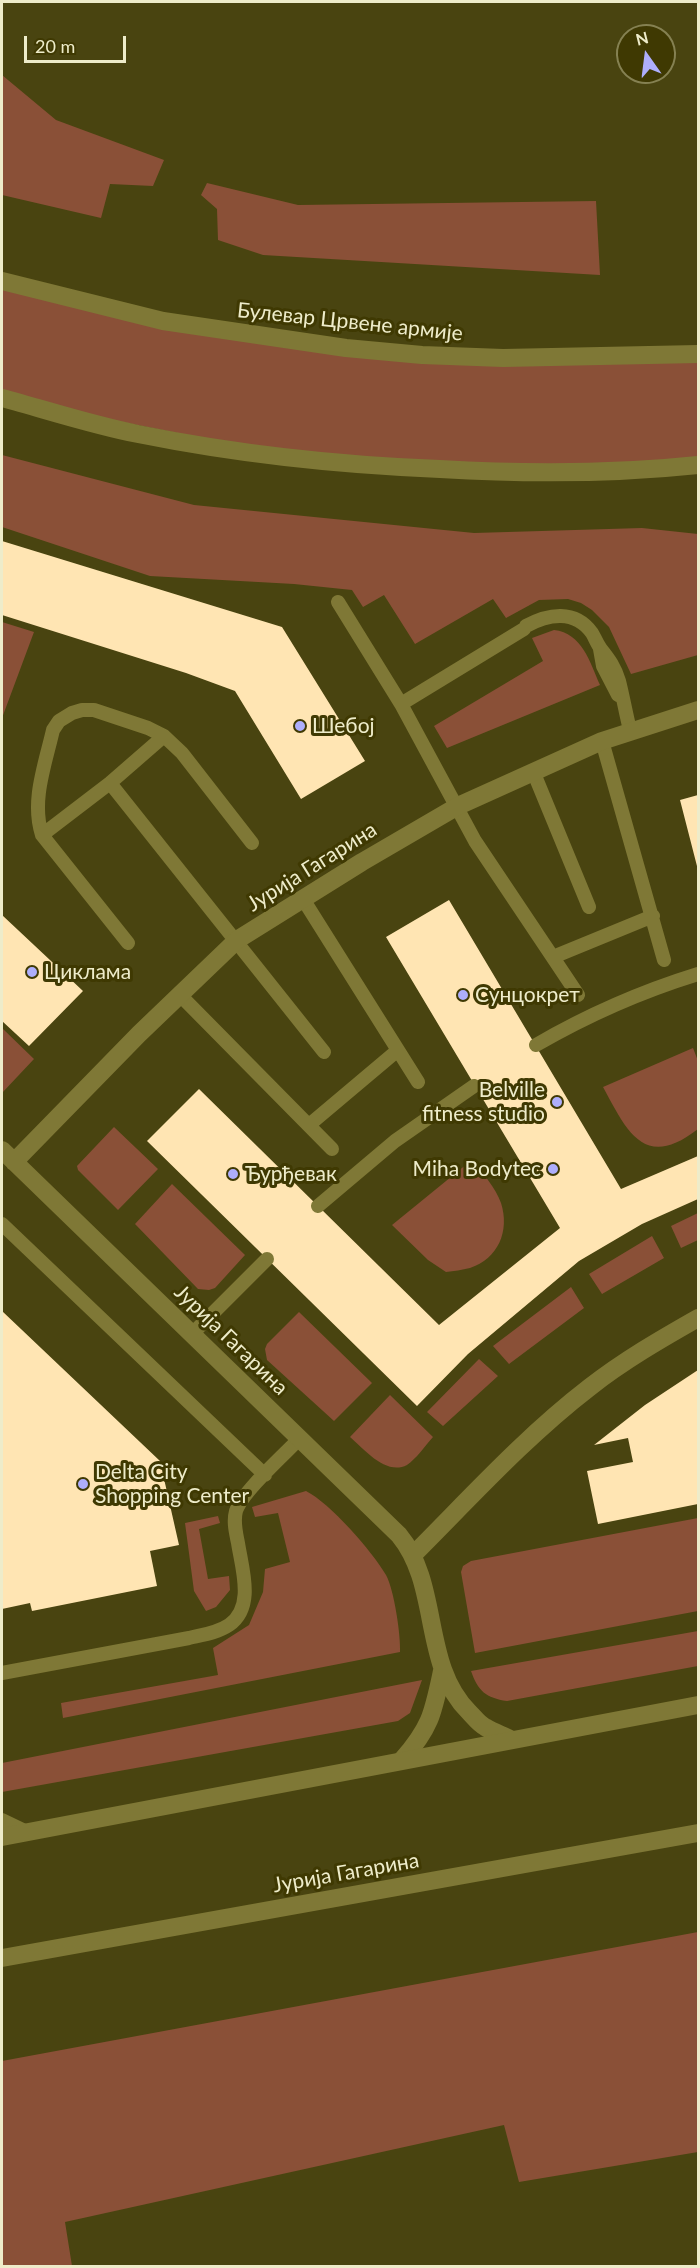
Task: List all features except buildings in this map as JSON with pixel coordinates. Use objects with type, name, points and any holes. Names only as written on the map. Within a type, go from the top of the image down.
[{"type":"street","name":"Булевар Црвене армије","points":[[2,281],[163,321],[346,348],[422,355],[503,358],[699,354]]},
{"type":"street","points":[[2,399],[138,434],[231,451],[312,460],[500,472],[641,471],[699,465]]},
{"type":"street","name":"Јурија Гагарина","points":[[510,1739],[483,1726],[463,1706],[442,1671],[423,1585],[413,1555],[399,1535],[8,1156],[237,940],[424,824],[458,806],[602,741],[630,730],[699,710]]},
{"type":"street","points":[[413,1555],[544,1425],[590,1387],[652,1344],[699,1318]]},
{"type":"street","name":"Јурија Гагарина","points":[[402,1760],[421,1738],[433,1714],[442,1671]]},
{"type":"street","points":[[2,1837],[699,1705]]},
{"type":"street","name":"Јурија Гагарина","points":[[2,1958],[699,1833]]},
{"type":"lane","points":[[338,602],[401,704],[489,863],[578,995]]},
{"type":"lane","points":[[401,704],[541,618],[571,616],[591,631],[600,647],[607,675],[622,701],[630,730]]},
{"type":"lane","points":[[128,943],[42,835],[37,800],[53,730],[59,721],[82,710],[94,710],[148,728],[164,736],[182,753],[252,843]]},
{"type":"lane","points":[[42,835],[110,783],[164,736]]},
{"type":"lane","points":[[602,741],[664,960]]},
{"type":"lane","points":[[533,771],[589,907]]},
{"type":"lane","points":[[110,783],[324,1052]]},
{"type":"lane","points":[[303,899],[418,1082]]},
{"type":"lane","points":[[553,957],[653,916]]},
{"type":"lane","points":[[536,1045],[584,1020],[671,982],[699,974]]},
{"type":"lane","points":[[179,994],[332,1149]]},
{"type":"lane","points":[[309,1125],[398,1050]]},
{"type":"lane","points":[[318,1206],[395,1142],[474,1086]]},
{"type":"lane","points":[[2,1224],[265,1475]]},
{"type":"lane","points":[[192,1334],[267,1259]]},
{"type":"lane","points":[[2,1673],[189,1638],[217,1631],[230,1624],[241,1612],[245,1585],[235,1527],[236,1512],[244,1497],[300,1438]]},
{"type":"lane","points":[[2,1820],[27,1832]]},
{"type":"shaded area","points":[[2,75],[56,120],[164,160],[153,186],[110,184],[101,218],[2,195]]},
{"type":"shaded area","points":[[207,183],[298,205],[596,201],[600,275],[263,255],[218,240],[217,209],[201,195]]},
{"type":"shaded area","points":[[2,281],[346,348],[698,354],[698,465],[641,471],[312,460],[2,398]]},
{"type":"shaded area","points":[[2,455],[194,505],[474,533],[642,528],[698,534],[698,655],[631,674],[609,627],[592,610],[568,599],[539,600],[506,618],[493,599],[415,644],[384,595],[363,607],[352,590],[294,584],[150,576],[2,527]]},
{"type":"shaded area","points":[[2,622],[34,632],[2,718]]},
{"type":"shaded area","points":[[554,630],[572,637],[584,650],[600,685],[447,748],[434,726],[543,661],[532,638]]},
{"type":"shaded area","points":[[2,1028],[34,1059],[2,1093]]},
{"type":"shaded area","points":[[693,1048],[698,1061],[698,1129],[679,1141],[664,1146],[651,1146],[639,1140],[620,1118],[603,1087]]},
{"type":"shaded area","points":[[114,1127],[158,1169],[118,1210],[78,1170],[77,1166]]},
{"type":"shaded area","points":[[473,1159],[499,1197],[503,1213],[503,1233],[494,1251],[480,1264],[446,1272],[428,1260],[392,1225]]},
{"type":"shaded area","points":[[172,1184],[245,1255],[215,1288],[198,1289],[135,1224]]},
{"type":"shaded area","points":[[698,1213],[698,1240],[681,1248],[671,1226]]},
{"type":"shaded area","points":[[652,1236],[664,1258],[602,1294],[589,1274]]},
{"type":"shaded area","points":[[571,1287],[584,1308],[509,1364],[493,1346]]},
{"type":"shaded area","points":[[299,1312],[372,1383],[334,1421],[267,1360],[265,1349],[267,1344]]},
{"type":"shaded area","points":[[479,1359],[498,1376],[443,1426],[427,1412]]},
{"type":"shaded area","points":[[390,1395],[433,1437],[407,1465],[399,1467],[391,1467],[376,1460],[350,1437]]},
{"type":"shaded area","points":[[306,1491],[327,1506],[350,1528],[386,1575],[396,1613],[400,1652],[63,1718],[61,1703],[218,1675],[213,1648],[249,1625],[263,1592],[265,1569],[290,1562],[278,1513],[255,1517],[252,1507]]},
{"type":"shaded area","points":[[218,1516],[220,1523],[199,1529],[208,1579],[229,1576],[230,1590],[216,1607],[206,1611],[194,1591],[185,1523]]},
{"type":"shaded area","points":[[698,1518],[698,1611],[475,1653],[461,1572],[463,1566],[471,1561]]},
{"type":"shaded area","points":[[698,1631],[698,1666],[507,1701],[494,1698],[484,1692],[471,1671]]},
{"type":"shaded area","points":[[422,1680],[410,1713],[398,1721],[2,1792],[2,1763]]},
{"type":"shaded area","points":[[698,1932],[698,2152],[519,2182],[504,2125],[65,2222],[72,2266],[2,2266],[2,2061]]},
{"type":"place","name":"Шебој","points":[[300,726]]},
{"type":"place","name":"Циклама","points":[[32,972]]},
{"type":"place","name":"Сунцокрет","points":[[463,995]]},
{"type":"place","name":"Belville fitness studio","points":[[557,1102]]},
{"type":"place","name":"Miha Bodytec","points":[[553,1169]]},
{"type":"place","name":"Ђурђевак","points":[[233,1174]]},
{"type":"place","name":"Delta City Shopping Center","points":[[83,1484]]}]
